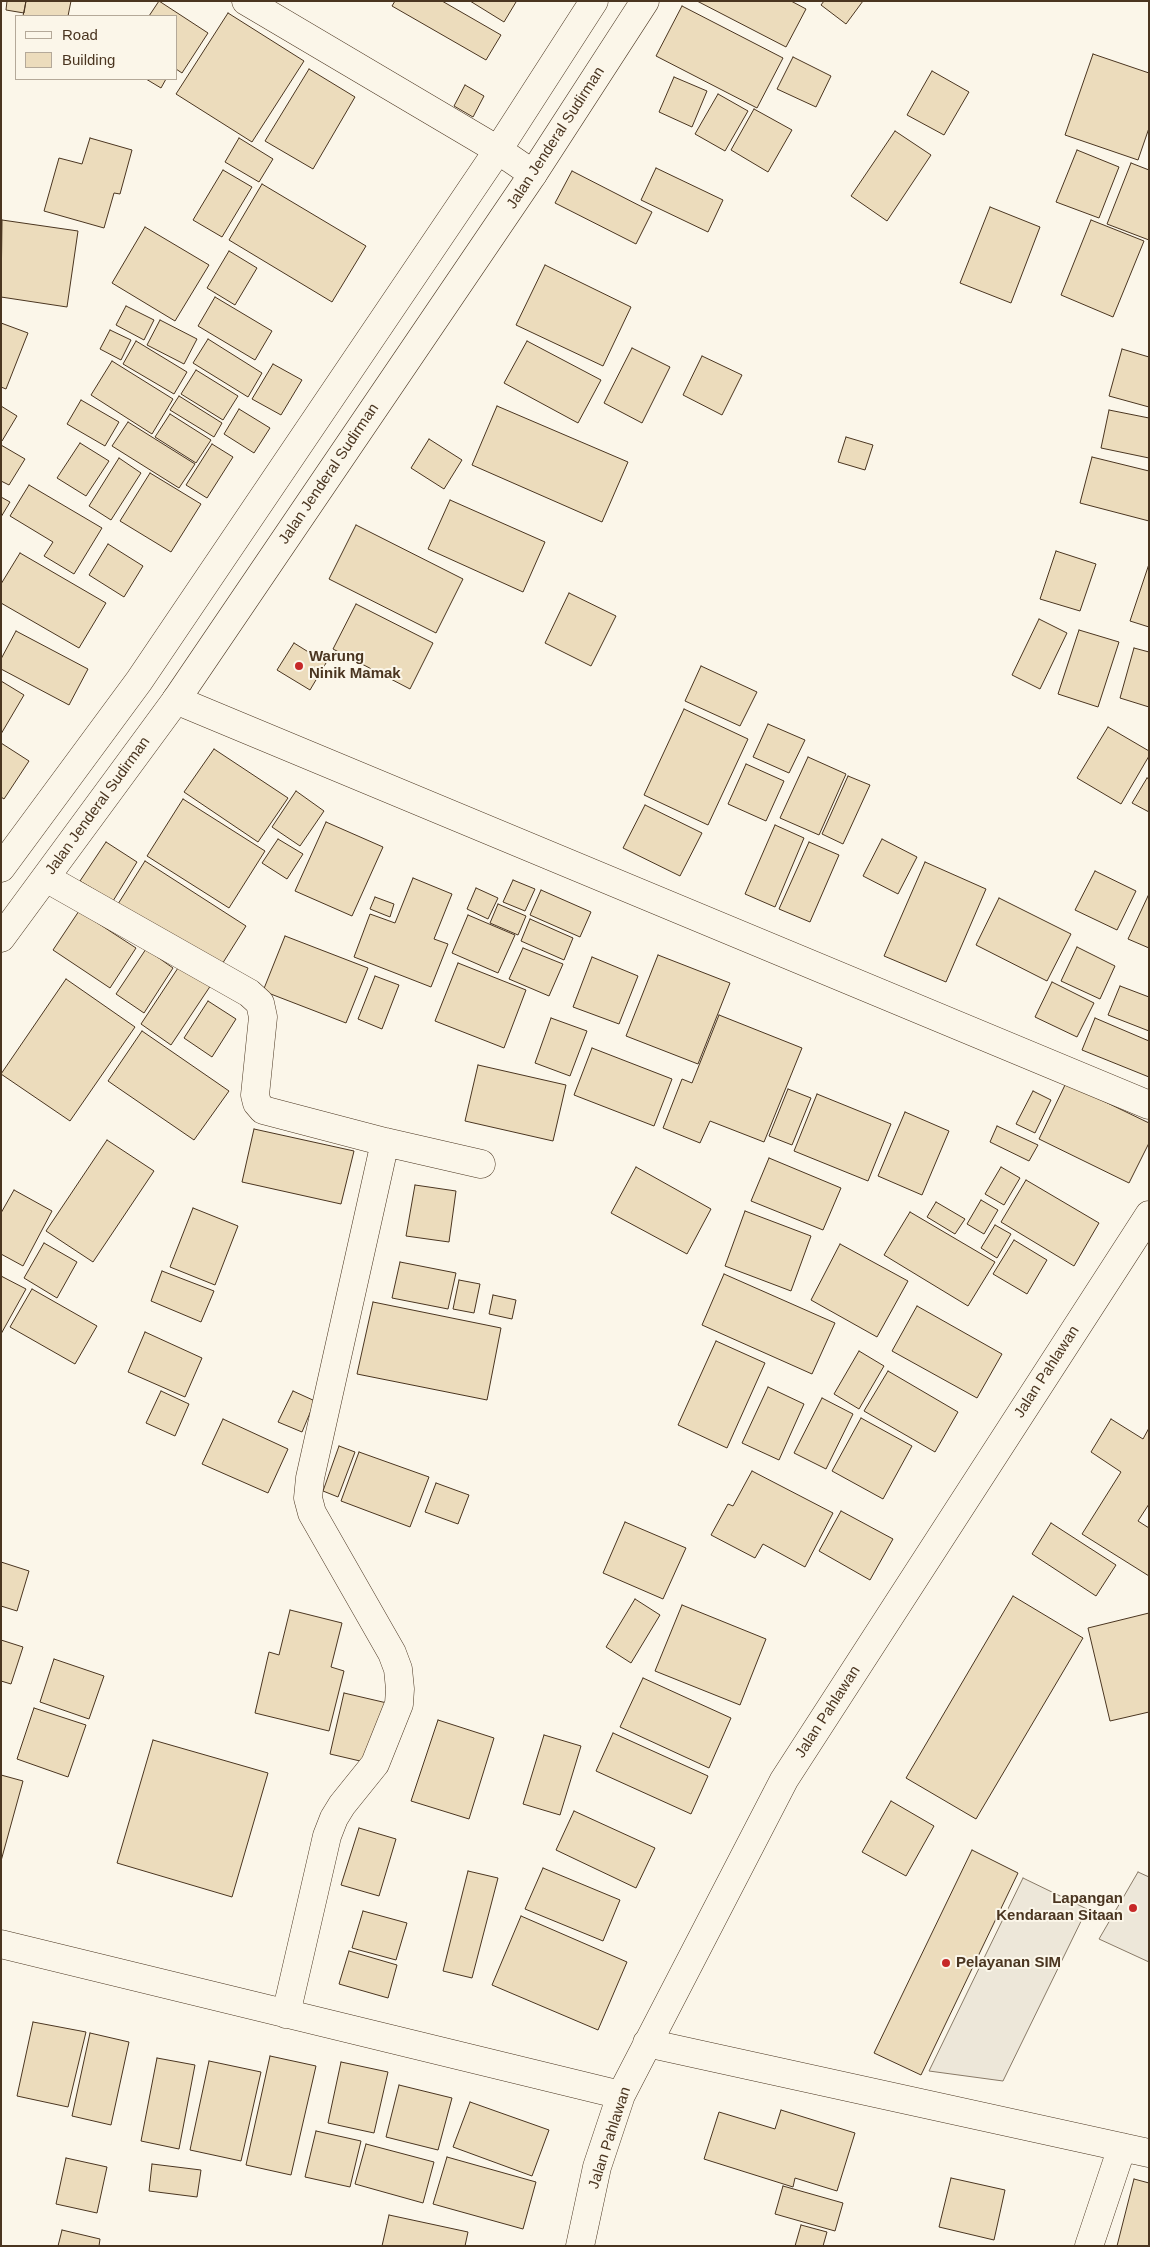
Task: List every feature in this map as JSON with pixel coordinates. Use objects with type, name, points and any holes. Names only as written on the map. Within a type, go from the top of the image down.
[{"type":"street","points":[[246,1],[498,150],[533,174]]},
{"type":"street","points":[[1,868],[140,681],[498,150],[594,1]]},
{"type":"street","name":"Jalan Jenderal Sudirman","points":[[1,938],[176,700],[533,174],[645,1]]},
{"type":"street","points":[[176,700],[1149,1105]]},
{"type":"street","points":[[46,878],[250,993],[260,1003],[263,1017],[255,1095],[257,1103],[263,1110],[385,1142],[482,1164]]},
{"type":"street","points":[[286,2014],[327,1836],[342,1804],[375,1764],[399,1704],[398,1669],[392,1653],[312,1513],[308,1498],[310,1478],[385,1142]]},
{"type":"street","name":"Jalan Pahlawan","points":[[580,2246],[597,2167],[621,2095],[784,1780],[1149,1215]]},
{"type":"street","points":[[1,1944],[621,2095]]},
{"type":"street","points":[[648,2044],[1149,2153]]},
{"type":"street","points":[[1089,2246],[1122,2147]]},
{"type":"shaded area","name":"Lapangan Kendaraan Sitaan","points":[[1138,1872],[1149,1877],[1149,1962],[1099,1939]]},
{"type":"shaded area","points":[[1023,1878],[1087,1909],[1003,2081],[929,2071]]},
{"type":"building","points":[[7,1],[26,1],[24,13],[6,10]]},
{"type":"building","points":[[26,1],[71,1],[68,15],[23,15]]},
{"type":"building","points":[[159,1],[208,33],[182,73],[178,70],[178,15],[150,15]]},
{"type":"building","points":[[395,1],[442,1],[501,35],[486,60],[392,6]]},
{"type":"building","points":[[470,1],[515,1],[516,2],[504,22]]},
{"type":"building","points":[[697,1],[791,1],[806,9],[786,47]]},
{"type":"building","points":[[824,1],[863,1],[846,24],[821,5]]},
{"type":"building","points":[[682,6],[783,58],[757,108],[656,56]]},
{"type":"building","points":[[228,13],[304,61],[252,142],[176,94]]},
{"type":"building","points":[[1093,54],[1149,73],[1149,128],[1138,160],[1065,135]]},
{"type":"building","points":[[793,57],[831,76],[816,107],[777,89]]},
{"type":"building","points":[[309,69],[355,97],[313,169],[265,141]]},
{"type":"building","points":[[932,71],[969,92],[944,135],[907,115]]},
{"type":"building","points":[[674,77],[707,91],[692,127],[659,112]]},
{"type":"building","points":[[148,80],[165,80],[161,88]]},
{"type":"building","points":[[465,85],[484,96],[473,117],[454,106]]},
{"type":"building","points":[[718,94],[748,111],[725,151],[695,134]]},
{"type":"building","points":[[754,109],[792,130],[768,172],[731,150]]},
{"type":"building","points":[[895,131],[931,155],[887,221],[851,196]]},
{"type":"building","points":[[90,138],[132,150],[120,194],[114,193],[104,228],[44,211],[59,158],[82,164]]},
{"type":"building","points":[[239,138],[273,159],[259,182],[225,162]]},
{"type":"building","points":[[1077,150],[1119,167],[1099,218],[1056,202]]},
{"type":"building","points":[[1131,163],[1149,170],[1149,240],[1107,224]]},
{"type":"building","points":[[656,168],[723,200],[708,232],[641,200]]},
{"type":"building","points":[[223,170],[252,187],[222,237],[193,220]]},
{"type":"building","points":[[572,171],[652,212],[636,244],[555,203]]},
{"type":"building","points":[[262,184],[366,246],[332,302],[229,240]]},
{"type":"building","points":[[990,207],[1040,227],[1011,303],[960,283]]},
{"type":"building","points":[[2,220],[78,231],[67,307],[1,297]]},
{"type":"building","points":[[1091,220],[1144,241],[1113,317],[1061,295]]},
{"type":"building","points":[[145,227],[209,265],[175,321],[112,283]]},
{"type":"building","points":[[229,251],[257,268],[235,305],[207,288]]},
{"type":"building","points":[[545,265],[631,307],[603,366],[516,325]]},
{"type":"building","points":[[215,297],[272,331],[255,360],[198,326]]},
{"type":"building","points":[[126,306],[154,320],[144,340],[116,325]]},
{"type":"building","points":[[160,320],[197,339],[184,364],[147,345]]},
{"type":"building","points":[[1,323],[28,333],[6,389],[1,387]]},
{"type":"building","points":[[110,330],[131,340],[121,360],[100,349]]},
{"type":"building","points":[[208,339],[262,373],[248,397],[193,363]]},
{"type":"building","points":[[136,341],[187,372],[174,394],[123,364]]},
{"type":"building","points":[[527,341],[601,380],[578,423],[504,383]]},
{"type":"building","points":[[632,348],[670,367],[642,423],[604,403]]},
{"type":"building","points":[[1122,349],[1149,357],[1149,407],[1109,396]]},
{"type":"building","points":[[702,356],[742,375],[722,415],[683,395]]},
{"type":"building","points":[[112,361],[173,399],[152,434],[91,395]]},
{"type":"building","points":[[273,364],[302,380],[281,415],[252,399]]},
{"type":"building","points":[[196,370],[238,396],[223,420],[181,394]]},
{"type":"building","points":[[179,396],[222,423],[214,437],[170,410]]},
{"type":"building","points":[[81,400],[119,422],[105,446],[67,424]]},
{"type":"building","points":[[1,406],[17,416],[2,441],[1,440]]},
{"type":"building","points":[[497,406],[628,462],[602,522],[472,465]]},
{"type":"building","points":[[239,409],[270,428],[254,453],[224,434]]},
{"type":"building","points":[[1109,410],[1149,418],[1149,458],[1101,448]]},
{"type":"building","points":[[170,414],[211,440],[196,463],[155,437]]},
{"type":"building","points":[[128,422],[195,464],[179,488],[112,446]]},
{"type":"building","points":[[846,437],[873,445],[865,470],[838,462]]},
{"type":"building","points":[[429,439],[462,460],[444,489],[411,468]]},
{"type":"building","points":[[80,443],[109,461],[86,496],[57,478]]},
{"type":"building","points":[[212,444],[233,457],[207,498],[186,485]]},
{"type":"building","points":[[1,445],[25,459],[9,485],[1,481]]},
{"type":"building","points":[[1092,457],[1149,471],[1149,521],[1080,503]]},
{"type":"building","points":[[119,458],[141,473],[111,520],[89,506]]},
{"type":"building","points":[[150,473],[201,504],[171,552],[120,521]]},
{"type":"building","points":[[29,485],[102,528],[74,574],[44,556],[53,542],[10,516]]},
{"type":"building","points":[[1,497],[10,502],[1,517]]},
{"type":"building","points":[[450,500],[545,542],[523,592],[428,549]]},
{"type":"building","points":[[356,525],[463,579],[436,633],[329,579]]},
{"type":"building","points":[[108,544],[143,566],[124,597],[89,575]]},
{"type":"building","points":[[1056,551],[1096,564],[1080,611],[1040,599]]},
{"type":"building","points":[[20,553],[106,603],[79,648],[1,603],[1,584]]},
{"type":"building","points":[[1149,564],[1149,627],[1130,621]]},
{"type":"building","points":[[569,593],[616,616],[591,666],[545,643]]},
{"type":"building","points":[[356,604],[433,643],[410,689],[333,649]]},
{"type":"building","points":[[1039,619],[1067,633],[1040,689],[1012,675]]},
{"type":"building","points":[[1079,630],[1119,642],[1098,707],[1058,694]]},
{"type":"building","points":[[16,631],[88,669],[69,705],[1,669],[1,659]]},
{"type":"building","points":[[294,643],[326,663],[310,690],[277,670]]},
{"type":"building","points":[[1134,648],[1149,652],[1149,707],[1120,698]]},
{"type":"building","points":[[701,666],[757,692],[740,726],[685,701]]},
{"type":"building","points":[[1,681],[24,695],[1,734]]},
{"type":"building","points":[[684,709],[748,739],[708,825],[644,795]]},
{"type":"building","points":[[768,724],[805,740],[789,773],[753,757]]},
{"type":"building","points":[[1108,727],[1149,751],[1149,756],[1121,804],[1077,778]]},
{"type":"building","points":[[1,743],[29,761],[4,799],[1,797]]},
{"type":"building","points":[[214,749],[288,798],[258,842],[184,792]]},
{"type":"building","points":[[808,757],[846,774],[819,835],[780,818]]},
{"type":"building","points":[[746,764],[784,781],[766,821],[728,804]]},
{"type":"building","points":[[848,776],[870,785],[843,844],[822,834]]},
{"type":"building","points":[[1147,778],[1149,779],[1149,812],[1132,803]]},
{"type":"building","points":[[296,791],[324,811],[300,846],[272,827]]},
{"type":"building","points":[[183,799],[265,851],[229,908],[147,856]]},
{"type":"building","points":[[645,805],[702,833],[680,876],[623,848]]},
{"type":"building","points":[[326,822],[383,847],[352,916],[295,891]]},
{"type":"building","points":[[775,825],[804,838],[775,907],[745,894]]},
{"type":"building","points":[[278,839],[303,854],[287,879],[262,863]]},
{"type":"building","points":[[882,839],[917,857],[898,894],[863,876]]},
{"type":"building","points":[[106,842],[137,862],[113,901],[80,881]]},
{"type":"building","points":[[809,842],[839,855],[810,922],[779,909]]},
{"type":"building","points":[[145,861],[246,926],[219,969],[118,904]]},
{"type":"building","points":[[925,862],[986,889],[946,982],[884,956]]},
{"type":"building","points":[[1095,871],[1136,891],[1117,930],[1075,910]]},
{"type":"building","points":[[413,878],[452,894],[434,939],[448,944],[431,987],[354,957],[370,914],[395,923]]},
{"type":"building","points":[[513,880],[535,889],[525,911],[503,902]]},
{"type":"building","points":[[476,888],[498,898],[488,919],[467,909]]},
{"type":"building","points":[[541,890],[591,912],[580,937],[530,915]]},
{"type":"building","points":[[1149,896],[1149,948],[1128,939]]},
{"type":"building","points":[[375,897],[394,904],[390,917],[370,909]]},
{"type":"building","points":[[999,898],[1071,934],[1047,981],[976,945]]},
{"type":"building","points":[[498,904],[526,916],[518,935],[490,923]]},
{"type":"building","points":[[79,911],[136,948],[110,988],[53,950]]},
{"type":"building","points":[[468,915],[515,935],[498,973],[452,953]]},
{"type":"building","points":[[530,919],[573,938],[564,960],[521,941]]},
{"type":"building","points":[[285,936],[368,968],[346,1023],[263,991]]},
{"type":"building","points":[[1077,947],[1115,966],[1100,999],[1061,981]]},
{"type":"building","points":[[523,948],[563,964],[549,996],[509,979]]},
{"type":"building","points":[[146,949],[173,968],[144,1013],[116,994]]},
{"type":"building","points":[[658,955],[730,983],[698,1064],[626,1036]]},
{"type":"building","points":[[592,957],[638,976],[619,1024],[573,1007]]},
{"type":"building","points":[[458,963],[526,990],[504,1048],[435,1021]]},
{"type":"building","points":[[180,965],[211,985],[171,1045],[141,1024]]},
{"type":"building","points":[[375,976],[399,985],[382,1029],[358,1019]]},
{"type":"building","points":[[66,979],[135,1027],[70,1121],[1,1074]]},
{"type":"building","points":[[1052,982],[1094,1003],[1077,1037],[1035,1017]]},
{"type":"building","points":[[1120,986],[1149,997],[1149,1031],[1108,1015]]},
{"type":"building","points":[[208,1001],[236,1019],[212,1057],[184,1038]]},
{"type":"building","points":[[719,1015],[802,1048],[764,1142],[710,1121],[700,1143],[663,1128],[682,1079],[692,1083]]},
{"type":"building","points":[[551,1018],[587,1031],[570,1076],[535,1063]]},
{"type":"building","points":[[1095,1018],[1149,1041],[1149,1077],[1082,1050]]},
{"type":"building","points":[[142,1031],[229,1091],[194,1140],[108,1081]]},
{"type":"building","points":[[592,1048],[672,1079],[654,1126],[574,1095]]},
{"type":"building","points":[[478,1065],[566,1085],[553,1141],[465,1121]]},
{"type":"building","points":[[1066,1083],[1149,1123],[1149,1143],[1129,1183],[1039,1139]]},
{"type":"building","points":[[788,1089],[811,1098],[792,1145],[769,1136]]},
{"type":"building","points":[[1033,1091],[1051,1100],[1035,1133],[1016,1124]]},
{"type":"building","points":[[817,1094],[891,1124],[868,1181],[794,1151]]},
{"type":"building","points":[[905,1112],[949,1131],[922,1195],[878,1176]]},
{"type":"building","points":[[997,1126],[1038,1145],[1029,1161],[990,1142]]},
{"type":"building","points":[[254,1129],[354,1151],[341,1204],[242,1182]]},
{"type":"building","points":[[107,1140],[154,1171],[93,1262],[46,1231]]},
{"type":"building","points":[[769,1158],[841,1188],[823,1230],[751,1201]]},
{"type":"building","points":[[636,1167],[711,1209],[687,1254],[611,1213]]},
{"type":"building","points":[[1001,1167],[1020,1178],[1004,1205],[985,1194]]},
{"type":"building","points":[[1026,1180],[1099,1223],[1074,1266],[1001,1222]]},
{"type":"building","points":[[415,1185],[456,1191],[449,1242],[406,1236]]},
{"type":"building","points":[[14,1190],[52,1211],[23,1266],[1,1254],[1,1213]]},
{"type":"building","points":[[981,1200],[998,1210],[984,1234],[967,1224]]},
{"type":"building","points":[[936,1202],[965,1219],[955,1234],[927,1217]]},
{"type":"building","points":[[193,1208],[238,1226],[215,1285],[170,1267]]},
{"type":"building","points":[[745,1211],[811,1236],[791,1291],[725,1266]]},
{"type":"building","points":[[910,1212],[995,1262],[968,1306],[884,1255]]},
{"type":"building","points":[[995,1225],[1011,1234],[997,1258],[981,1248]]},
{"type":"building","points":[[1014,1240],[1047,1260],[1027,1294],[993,1274]]},
{"type":"building","points":[[44,1243],[77,1262],[57,1298],[24,1278]]},
{"type":"building","points":[[840,1244],[908,1281],[877,1337],[811,1300]]},
{"type":"building","points":[[400,1262],[456,1273],[448,1309],[392,1298]]},
{"type":"building","points":[[162,1271],[214,1291],[201,1322],[151,1301]]},
{"type":"building","points":[[724,1274],[835,1323],[812,1374],[702,1325]]},
{"type":"building","points":[[1,1276],[26,1289],[1,1334]]},
{"type":"building","points":[[459,1280],[480,1284],[474,1313],[453,1309]]},
{"type":"building","points":[[32,1289],[97,1326],[75,1364],[10,1327]]},
{"type":"building","points":[[493,1295],[516,1300],[512,1319],[489,1314]]},
{"type":"building","points":[[373,1302],[501,1328],[487,1400],[357,1374]]},
{"type":"building","points":[[917,1306],[1002,1354],[977,1398],[892,1351]]},
{"type":"building","points":[[145,1332],[202,1358],[185,1397],[128,1372]]},
{"type":"building","points":[[716,1341],[765,1363],[727,1448],[678,1425]]},
{"type":"building","points":[[859,1351],[884,1366],[859,1409],[834,1394]]},
{"type":"building","points":[[888,1371],[958,1412],[935,1452],[864,1411]]},
{"type":"building","points":[[768,1387],[804,1404],[779,1460],[742,1443]]},
{"type":"building","points":[[161,1391],[189,1404],[175,1436],[146,1423]]},
{"type":"building","points":[[293,1391],[315,1401],[302,1432],[278,1422]]},
{"type":"building","points":[[822,1398],[853,1414],[826,1469],[794,1453]]},
{"type":"building","points":[[861,1418],[912,1446],[883,1499],[832,1471]]},
{"type":"building","points":[[223,1419],[288,1449],[268,1493],[202,1464]]},
{"type":"building","points":[[1111,1419],[1143,1439],[1149,1428],[1149,1504],[1138,1521],[1149,1528],[1149,1576],[1082,1534],[1121,1472],[1091,1452]]},
{"type":"building","points":[[339,1446],[355,1452],[338,1497],[323,1491]]},
{"type":"building","points":[[359,1452],[429,1477],[410,1527],[341,1501]]},
{"type":"building","points":[[752,1471],[833,1513],[805,1567],[763,1544],[755,1558],[711,1535],[728,1504],[733,1506]]},
{"type":"building","points":[[436,1483],[469,1495],[458,1524],[425,1512]]},
{"type":"building","points":[[841,1511],[893,1539],[870,1580],[819,1551]]},
{"type":"building","points":[[625,1522],[686,1548],[663,1599],[603,1573]]},
{"type":"building","points":[[1051,1523],[1116,1565],[1096,1596],[1032,1554]]},
{"type":"building","points":[[1,1562],[29,1571],[17,1611],[1,1606]]},
{"type":"building","points":[[1013,1596],[1083,1638],[976,1819],[906,1778]]},
{"type":"building","points":[[635,1599],[660,1615],[631,1663],[606,1647]]},
{"type":"building","points":[[682,1605],[766,1639],[740,1705],[655,1671]]},
{"type":"building","points":[[290,1610],[342,1623],[331,1667],[344,1671],[329,1731],[255,1713],[269,1652],[279,1655]]},
{"type":"building","points":[[1149,1613],[1149,1712],[1110,1721],[1088,1628]]},
{"type":"building","points":[[1,1640],[23,1647],[11,1684],[1,1681]]},
{"type":"building","points":[[54,1659],[104,1676],[89,1719],[40,1702]]},
{"type":"building","points":[[643,1678],[731,1718],[709,1768],[620,1727]]},
{"type":"building","points":[[344,1693],[387,1703],[373,1764],[330,1754]]},
{"type":"building","points":[[34,1708],[86,1725],[68,1777],[17,1759]]},
{"type":"building","points":[[438,1720],[494,1738],[469,1819],[411,1801]]},
{"type":"building","points":[[613,1733],[708,1776],[691,1814],[596,1771]]},
{"type":"building","points":[[544,1735],[581,1746],[560,1815],[523,1804]]},
{"type":"building","points":[[153,1740],[268,1773],[232,1897],[117,1863]]},
{"type":"building","points":[[1,1775],[23,1781],[1,1861]]},
{"type":"building","points":[[891,1801],[934,1826],[906,1876],[862,1852]]},
{"type":"building","points":[[574,1811],[655,1848],[636,1888],[556,1850]]},
{"type":"building","points":[[359,1828],[396,1839],[379,1896],[341,1885]]},
{"type":"building","name":"Pelayanan SIM","points":[[972,1850],[1018,1873],[921,2075],[874,2053]]},
{"type":"building","points":[[543,1868],[620,1900],[603,1941],[525,1909]]},
{"type":"building","points":[[468,1871],[498,1878],[472,1978],[443,1971]]},
{"type":"building","points":[[363,1911],[407,1923],[396,1960],[352,1948]]},
{"type":"building","points":[[521,1916],[627,1962],[598,2030],[492,1985]]},
{"type":"building","points":[[349,1951],[397,1965],[388,1998],[339,1984]]},
{"type":"building","points":[[33,2022],[86,2032],[68,2107],[17,2096]]},
{"type":"building","points":[[90,2033],[129,2042],[111,2125],[72,2116]]},
{"type":"building","points":[[270,2056],[316,2066],[291,2175],[246,2165]]},
{"type":"building","points":[[157,2058],[195,2065],[179,2149],[141,2141]]},
{"type":"building","points":[[209,2061],[261,2072],[241,2161],[190,2150]]},
{"type":"building","points":[[341,2062],[388,2072],[374,2133],[328,2123]]},
{"type":"building","points":[[399,2085],[452,2098],[438,2150],[386,2137]]},
{"type":"building","points":[[470,2102],[549,2130],[532,2176],[453,2147]]},
{"type":"building","points":[[781,2110],[855,2133],[837,2191],[795,2178],[793,2187],[704,2159],[719,2112],[775,2129]]},
{"type":"building","points":[[316,2131],[361,2141],[350,2187],[305,2177]]},
{"type":"building","points":[[366,2144],[434,2162],[423,2203],[355,2184]]},
{"type":"building","points":[[447,2157],[536,2182],[523,2229],[433,2204]]},
{"type":"building","points":[[66,2158],[107,2167],[97,2213],[56,2204]]},
{"type":"building","points":[[152,2164],[201,2170],[197,2197],[149,2191]]},
{"type":"building","points":[[951,2178],[1005,2190],[994,2240],[939,2227]]},
{"type":"building","points":[[1134,2179],[1149,2183],[1149,2246],[1117,2246]]},
{"type":"building","points":[[783,2186],[843,2203],[835,2231],[775,2214]]},
{"type":"building","points":[[389,2215],[468,2232],[465,2246],[382,2246]]},
{"type":"building","points":[[801,2225],[827,2232],[823,2246],[795,2246]]},
{"type":"building","points":[[62,2230],[100,2239],[99,2246],[58,2246]]},
{"type":"place","name":"Warung Ninik Mamak","points":[[299,666]]},
{"type":"place","name":"Lapangan Kendaraan Sitaan","points":[[1133,1908]]},
{"type":"place","name":"Pelayanan SIM","points":[[946,1963]]}]
